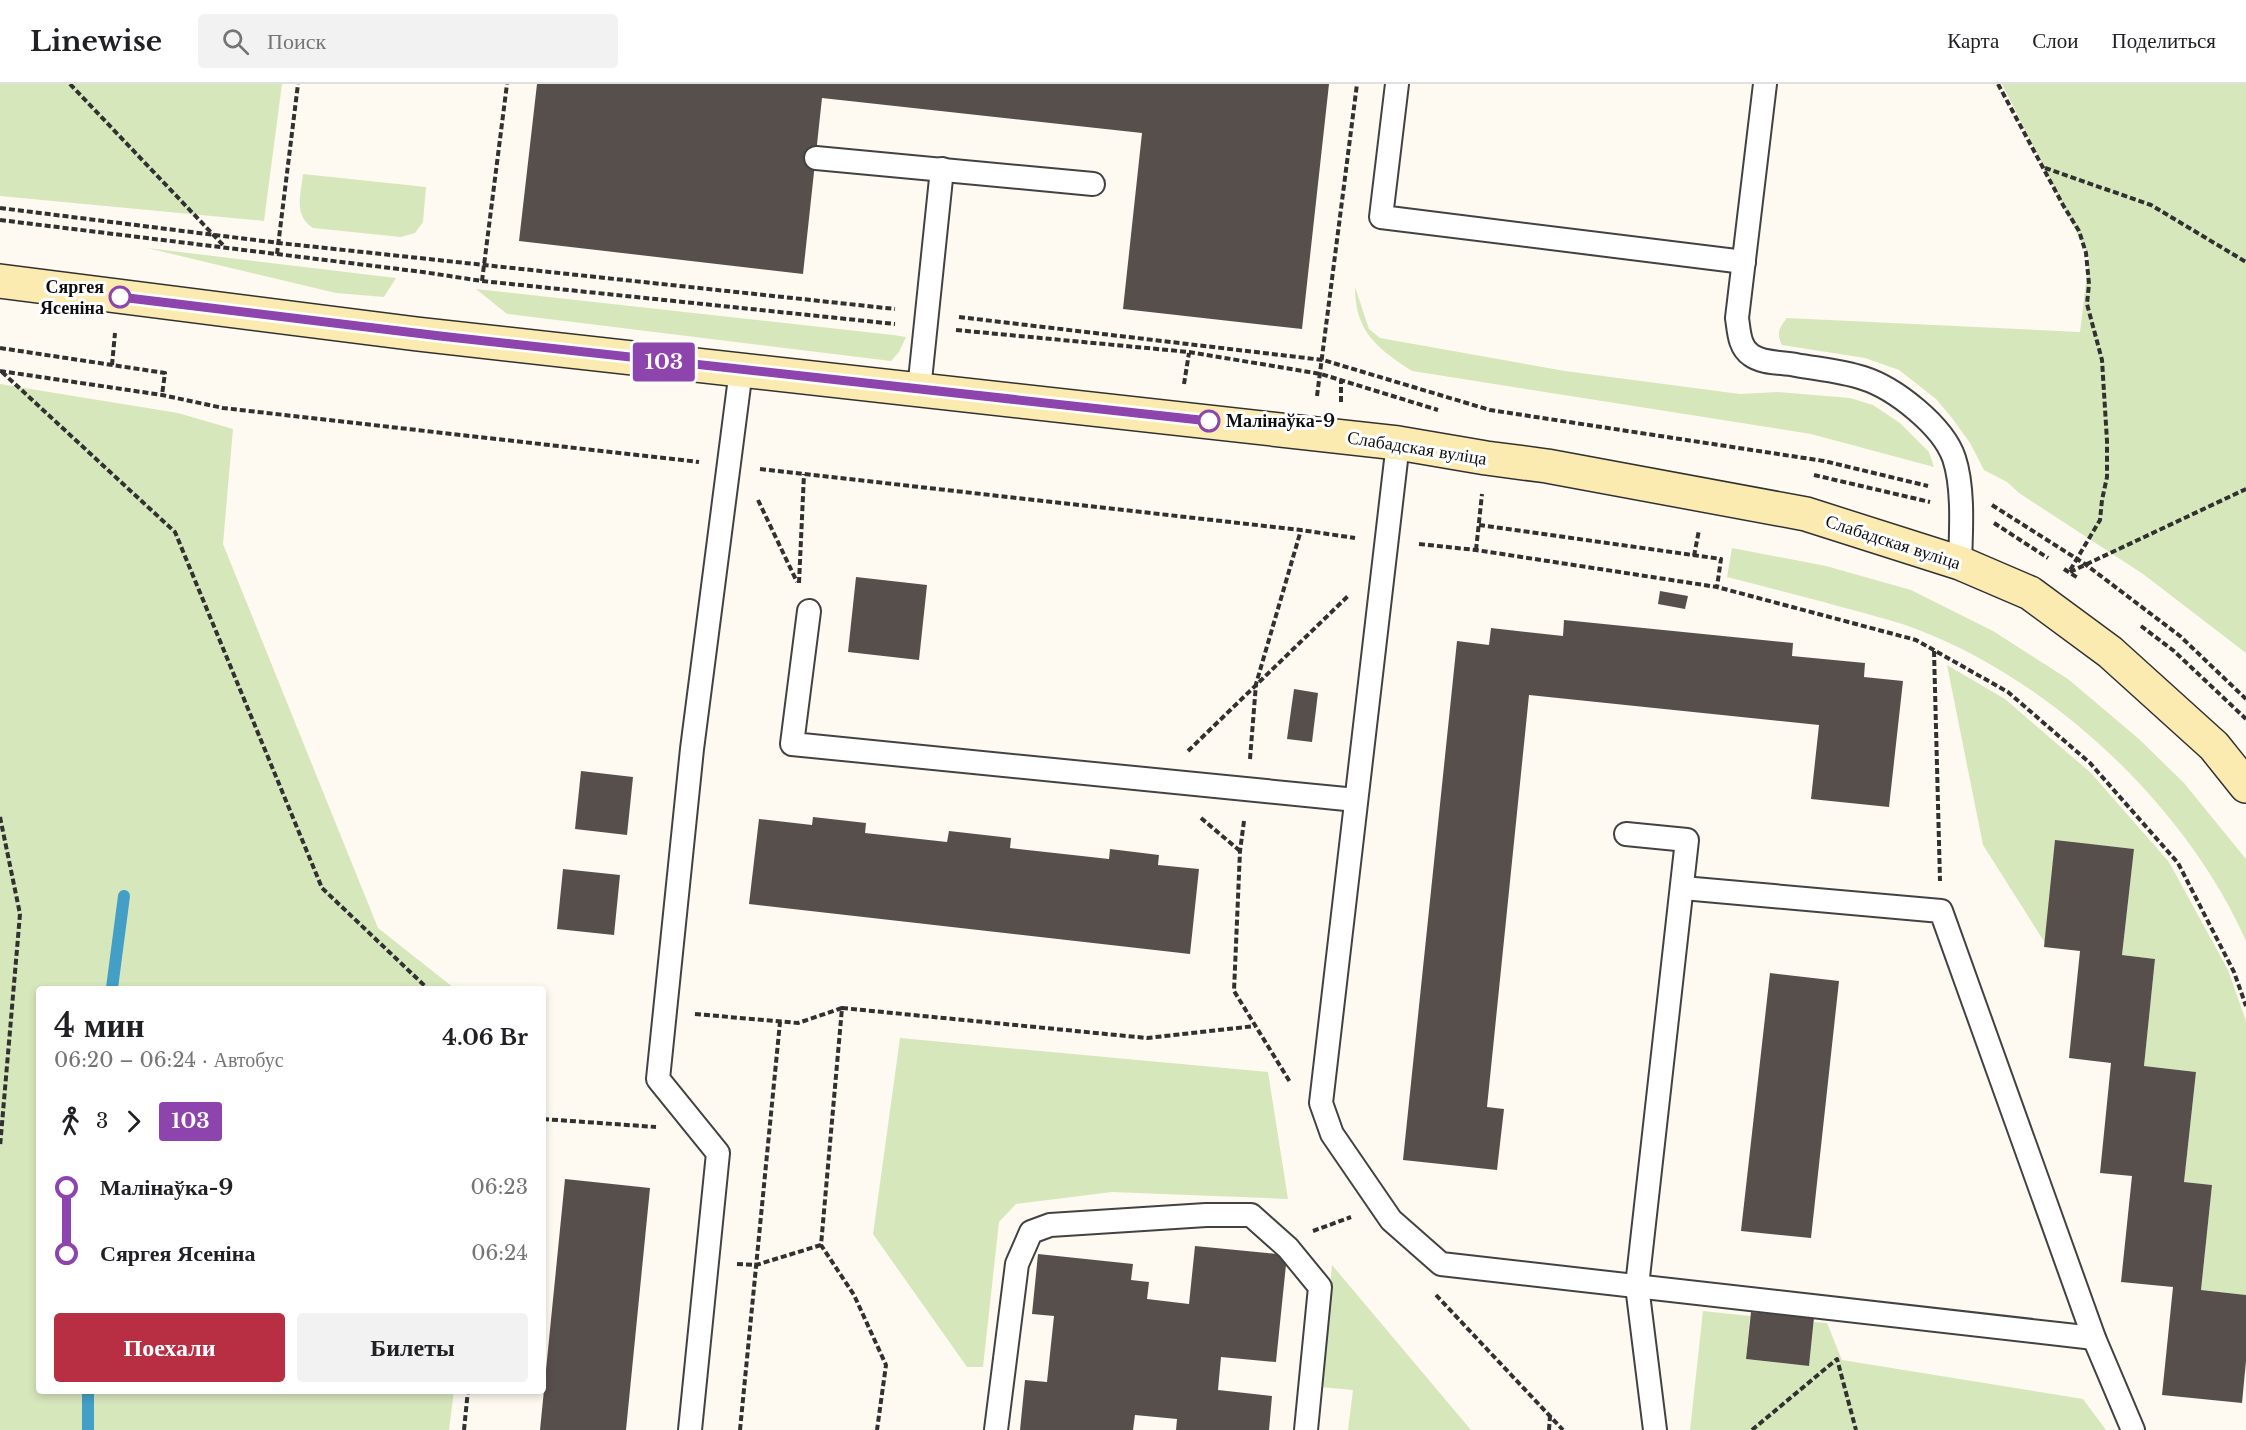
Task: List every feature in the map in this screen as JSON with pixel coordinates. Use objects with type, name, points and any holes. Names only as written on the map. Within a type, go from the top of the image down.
[{"type":"main road","name":"Слабадская вуліца","points":[[0,281],[405,332],[1398,443],[1486,459],[1548,466],[1806,514],[1960,563],[2030,593],[2110,652],[2214,746],[2246,786]]},
{"type":"lane","points":[[1397,84],[1381,217],[1744,262]]},
{"type":"lane","points":[[1765,84],[1737,318],[1740,339],[1751,355],[1766,361],[1844,373],[1867,379],[1917,408],[1939,432],[1954,457],[1960,502],[1960,563]]},
{"type":"lane","points":[[816,158],[1093,184]]},
{"type":"lane","points":[[919,390],[942,169]]},
{"type":"lane","points":[[690,1430],[718,1153],[658,1079],[693,737],[735,466],[741,370]]},
{"type":"lane","points":[[1398,443],[1321,1103],[1332,1134],[1391,1221],[1441,1264],[2094,1338]]},
{"type":"lane","points":[[809,611],[792,744],[1356,800]]},
{"type":"lane","points":[[1626,834],[1687,840],[1637,1286],[1655,1430]]},
{"type":"lane","points":[[1683,888],[1941,910],[2094,1338],[2133,1430]]},
{"type":"lane","points":[[996,1430],[1017,1264],[1031,1232],[1050,1225],[1206,1215],[1251,1215],[1288,1248],[1320,1287],[1306,1430]]},
{"type":"path","points":[[70,84],[225,247]]},
{"type":"path","points":[[278,254],[298,84]]},
{"type":"path","points":[[482,281],[507,84]]},
{"type":"path","points":[[1316,400],[1357,84]]},
{"type":"path","points":[[1998,84],[2079,231],[2086,253],[2089,284],[2087,304],[2102,360],[2106,401],[2107,477],[2100,520],[2069,572],[2246,489]]},
{"type":"path","points":[[2044,168],[2151,205],[2246,262]]},
{"type":"path","points":[[0,208],[1189,352],[1321,374],[1444,411]]},
{"type":"path","points":[[0,220],[482,281],[928,320],[1323,360],[1490,410],[1824,461],[1960,502]]},
{"type":"path","points":[[0,348],[165,373],[162,395]]},
{"type":"path","points":[[1184,387],[1189,352]]},
{"type":"path","points":[[1,371],[162,395],[223,408],[1301,530],[1362,539],[1476,550],[1717,587],[1916,640],[2008,692],[2090,762],[2178,863],[2234,972],[2246,1006]]},
{"type":"path","points":[[1,371],[175,532],[322,888],[426,986]]},
{"type":"path","points":[[1341,381],[1341,404]]},
{"type":"path","points":[[735,466],[799,586],[804,474]]},
{"type":"path","points":[[1809,474],[1997,508],[2085,564],[2180,636],[2246,699]]},
{"type":"path","points":[[1479,525],[1721,559],[1717,587]]},
{"type":"path","points":[[1256,684],[1301,530]]},
{"type":"path","points":[[1157,781],[1348,596]]},
{"type":"path","points":[[1934,651],[1941,910]]},
{"type":"path","points":[[0,817],[20,914],[0,1147]]},
{"type":"path","points":[[665,1012],[798,1023],[842,1008],[1147,1038],[1255,1026]]},
{"type":"path","points":[[842,1008],[821,1245],[854,1295],[886,1365],[876,1430]]},
{"type":"path","points":[[740,1430],[780,1021]]},
{"type":"path","points":[[546,1119],[700,1131]]},
{"type":"path","points":[[1288,1248],[1305,1234],[1359,1214]]},
{"type":"path","points":[[706,1262],[756,1265],[821,1245]]},
{"type":"path","points":[[1752,1430],[1838,1359],[1856,1430]]},
{"type":"path","points":[[464,1430],[468,1394]]},
{"type":"path","points":[[1549,1430],[1550,1416]]},
{"type":"green space","points":[[0,84],[282,84],[264,221],[0,196]]},
{"type":"green space","points":[[2002,84],[2246,84],[2246,653],[2143,574],[2019,493],[2007,482],[1984,470],[1970,443],[1936,399],[1899,370],[1865,358],[1782,345],[1780,341],[1779,331],[1787,318],[2080,332],[2089,257]]},
{"type":"green space","points":[[303,174],[426,187],[423,222],[415,233],[401,237],[313,228],[303,217],[301,210]]},
{"type":"green space","points":[[147,248],[396,278],[384,297],[336,293]]},
{"type":"green space","points":[[1355,287],[1369,329],[1380,338],[1565,371],[1740,394],[1778,392],[1850,398],[1873,405],[1900,423],[1929,452],[1934,467],[1811,434],[1412,371],[1388,354],[1370,337],[1359,316]]},
{"type":"green space","points":[[476,289],[906,337],[899,352],[891,361],[507,314]]},
{"type":"green space","points":[[0,384],[178,413],[233,429],[223,544],[378,928],[451,986],[36,986],[36,1394],[454,1394],[449,1430],[0,1430]]},
{"type":"green space","points":[[1732,548],[1826,566],[1911,590],[1993,631],[2068,679],[2139,739],[2184,783],[2246,859],[2246,941],[2220,891],[2189,843],[2152,797],[2110,754],[2065,715],[2017,680],[1967,652],[1916,629],[1847,608],[1727,577]]},
{"type":"green space","points":[[1947,665],[2005,699],[2091,773],[2169,862],[2228,970],[2246,1021],[2246,1295],[2201,1290],[2212,1185],[2184,1182],[2196,1072],[2144,1066],[2155,959],[2122,955],[2134,849],[2056,841],[2045,943],[1983,845]]},
{"type":"green space","points":[[900,1038],[1268,1072],[1288,1199],[1112,1192],[1016,1204],[999,1222],[983,1367],[967,1367],[873,1234]]},
{"type":"green space","points":[[1332,1265],[1471,1430],[1348,1430],[1353,1390],[1320,1387]]},
{"type":"green space","points":[[1703,1311],[1750,1316],[1746,1359],[1809,1366],[1814,1322],[1827,1323],[1842,1360],[2083,1399],[2106,1430],[1690,1430]]},
{"type":"building","points":[[537,84],[1329,84],[1302,329],[1123,309],[1142,133],[822,98],[803,274],[519,241]]},
{"type":"building","points":[[856,577],[927,585],[919,660],[848,652]]},
{"type":"building","points":[[1660,591],[1688,596],[1685,609],[1658,604]]},
{"type":"building","points":[[1564,620],[1793,643],[1792,656],[1865,663],[1864,677],[1903,681],[1889,807],[1811,799],[1819,725],[1529,695],[1487,1107],[1504,1109],[1497,1170],[1403,1160],[1457,641],[1489,645],[1491,628],[1563,636]]},
{"type":"building","points":[[1294,689],[1318,693],[1312,742],[1287,739]]},
{"type":"building","points":[[581,771],[633,777],[627,835],[575,829]]},
{"type":"building","points":[[813,817],[866,823],[865,833],[947,842],[949,831],[1011,838],[1010,848],[1109,859],[1110,849],[1159,855],[1158,865],[1199,869],[1190,954],[749,904],[759,819],[812,825]]},
{"type":"building","points":[[2055,840],[2134,849],[2122,955],[2155,959],[2144,1066],[2196,1072],[2184,1182],[2212,1185],[2201,1290],[2246,1295],[2246,1361],[2242,1403],[2162,1395],[2173,1287],[2121,1282],[2132,1176],[2100,1173],[2111,1063],[2069,1058],[2080,951],[2044,947]]},
{"type":"building","points":[[563,869],[620,875],[614,935],[557,929]]},
{"type":"building","points":[[1770,973],[1839,981],[1811,1238],[1741,1231]]},
{"type":"building","points":[[565,1179],[650,1188],[626,1430],[540,1430],[544,1394],[546,1394],[546,1370]]},
{"type":"building","points":[[1195,1246],[1287,1255],[1276,1362],[1221,1357],[1218,1390],[1272,1396],[1269,1430],[1176,1430],[1177,1419],[1135,1415],[1133,1430],[1020,1430],[1025,1380],[1047,1382],[1054,1316],[1032,1314],[1038,1254],[1133,1264],[1131,1280],[1149,1282],[1147,1299],[1189,1304]]},
{"type":"building","points":[[1751,1312],[1814,1318],[1809,1366],[1746,1359]]},
{"type":"waterway","points":[[112,986],[124,896]]},
{"type":"waterway","points":[[88,1394],[88,1430]]},
{"type":"bus line","name":"103","points":[[120,297],[717,368],[1209,421]]},
{"type":"place","name":"Сяргея Ясеніна","points":[[120,297]]},
{"type":"place","name":"Малінаўка-9","points":[[1209,421]]}]
